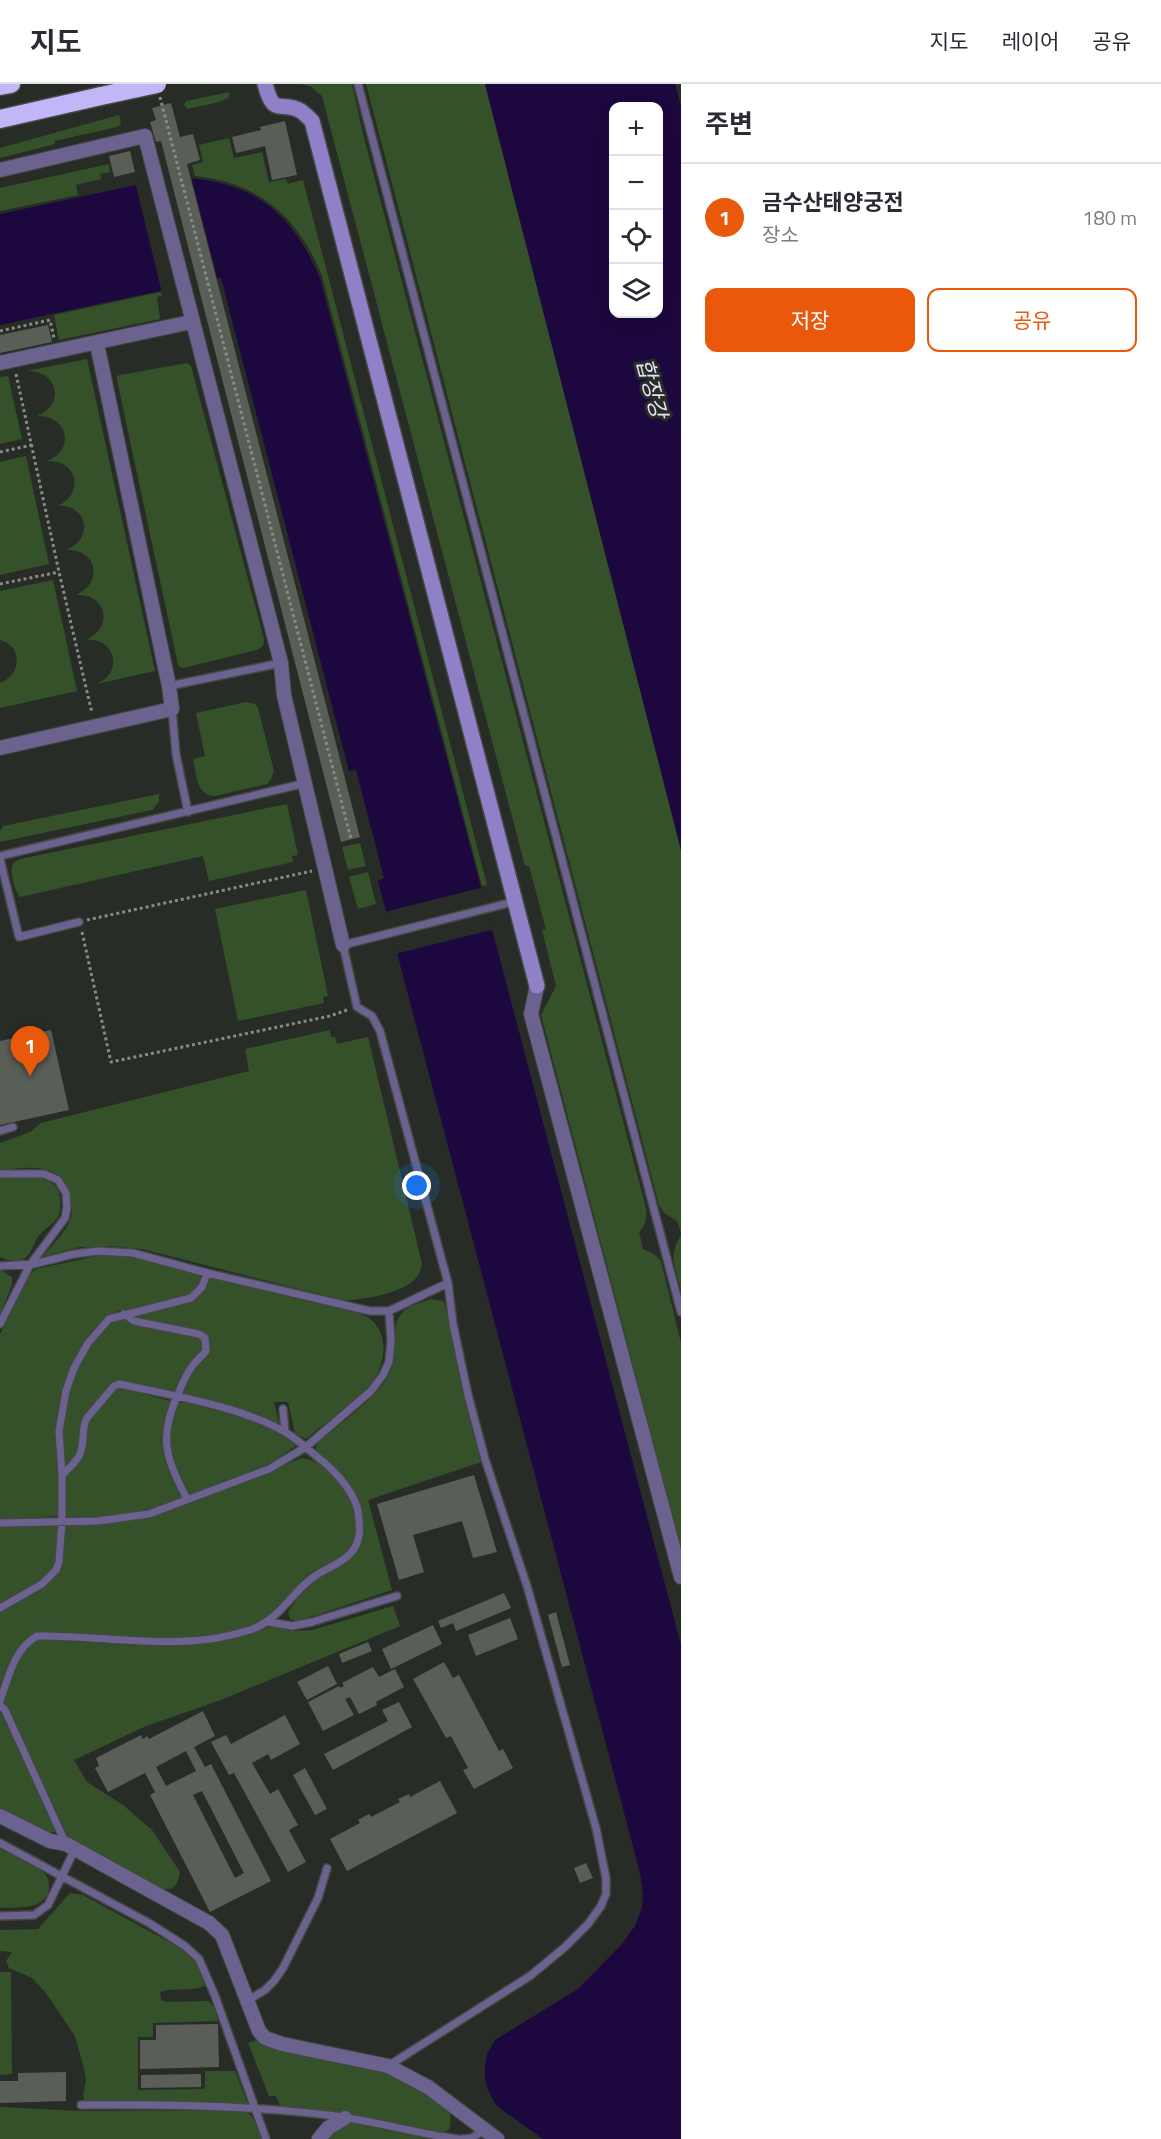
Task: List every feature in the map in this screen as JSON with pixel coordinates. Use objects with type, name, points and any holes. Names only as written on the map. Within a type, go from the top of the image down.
[{"type":"highway","points":[[0,86],[11,84]]},
{"type":"highway","points":[[0,120],[101,96],[158,88]]},
{"type":"street","points":[[265,84],[270,100],[278,107],[300,110],[312,121],[513,902],[537,986],[531,1014],[681,1577]]},
{"type":"street","points":[[0,170],[145,136],[281,663],[284,695],[343,945]]},
{"type":"street","points":[[6,362],[192,322]]},
{"type":"street","points":[[0,748],[172,709],[97,344]]},
{"type":"street","points":[[0,1816],[50,1841],[70,1846],[209,1923],[222,1935],[259,2031],[266,2038],[282,2044],[388,2066],[428,2087],[497,2139]]},
{"type":"street","points":[[319,2139],[328,2128],[345,2118]]},
{"type":"lane","points":[[358,84],[681,1312]]},
{"type":"lane","points":[[169,686],[281,663]]},
{"type":"lane","points":[[172,709],[176,754],[188,812]]},
{"type":"lane","points":[[80,922],[19,937],[0,858],[306,783]]},
{"type":"lane","points":[[388,2066],[530,1976],[588,1924],[601,1906],[606,1894],[606,1878],[592,1816],[527,1586],[485,1459],[468,1395],[453,1323],[448,1283],[380,1031],[372,1016],[357,1007],[343,945],[513,902]]},
{"type":"lane","points":[[0,1131],[13,1127]]},
{"type":"lane","points":[[0,1174],[44,1174],[58,1180],[66,1193],[67,1207],[65,1218],[30,1265],[0,1324]]},
{"type":"lane","points":[[0,1266],[30,1265],[98,1251],[133,1253],[207,1273],[370,1311],[389,1311],[448,1283]]},
{"type":"lane","points":[[0,1608],[42,1584],[56,1570],[59,1562],[62,1474],[59,1431],[66,1391],[88,1343],[101,1326],[110,1319],[191,1298],[202,1287],[207,1273]]},
{"type":"lane","points":[[0,1523],[98,1521],[149,1514],[269,1469],[306,1447],[371,1391],[389,1362],[391,1341],[389,1311]]},
{"type":"lane","points":[[124,1314],[134,1321],[199,1334],[207,1345],[206,1351],[193,1364],[176,1397],[167,1418],[165,1432],[171,1467],[187,1499]]},
{"type":"lane","points":[[0,1916],[34,1915],[48,1905],[63,1877],[70,1846],[0,1703],[16,1657],[29,1641],[37,1636],[172,1642],[222,1637],[251,1630],[269,1622],[284,1609],[308,1581],[350,1554],[360,1533],[356,1504],[348,1488],[332,1470],[285,1432],[253,1417],[119,1384],[114,1386],[84,1424],[83,1444],[79,1456],[62,1474]]},
{"type":"lane","points":[[282,1409],[285,1432]]},
{"type":"lane","points":[[269,1622],[292,1626],[312,1622],[397,1596]]},
{"type":"lane","points":[[0,1844],[149,1923],[185,1946],[199,1959],[215,1996],[266,2139]]},
{"type":"lane","points":[[247,2001],[274,1982],[283,1968],[318,1898],[327,1868]]},
{"type":"lane","points":[[81,2105],[176,2104],[329,2115],[430,2136],[460,2139],[472,2138],[485,2129]]},
{"type":"path","points":[[158,88],[351,839]]},
{"type":"path","points":[[0,331],[50,320],[55,342]]},
{"type":"path","points":[[6,362],[32,445],[59,572],[96,726]]},
{"type":"path","points":[[0,452],[32,445]]},
{"type":"path","points":[[0,584],[59,572]]},
{"type":"path","points":[[295,875],[80,922],[111,1062],[330,1016],[357,1007]]},
{"type":"green space","points":[[301,84],[352,84],[363,134],[646,1208],[646,1221],[639,1232],[643,1249],[654,1254],[661,1261],[681,1343],[681,1548],[541,1015],[556,986],[542,930],[546,929],[529,866],[525,866],[322,96],[310,86]]},
{"type":"green space","points":[[366,84],[485,84],[681,850],[681,1233],[677,1221],[664,1213],[659,1205]]},
{"type":"green space","points":[[230,92],[228,98],[219,102],[188,109],[184,105],[186,101]]},
{"type":"green space","points":[[119,115],[121,124],[117,127],[54,141],[55,144],[0,158],[0,148]]},
{"type":"green space","points":[[229,138],[234,158],[262,152],[269,182],[286,179],[288,184],[303,180],[487,885],[482,886],[322,276],[301,236],[274,206],[238,186],[195,176],[192,165],[203,162],[199,145]]},
{"type":"green space","points":[[109,164],[110,172],[100,174],[101,179],[76,185],[78,195],[0,211],[0,188]]},
{"type":"green space","points":[[161,292],[162,296],[157,297],[160,319],[59,340],[54,315]]},
{"type":"green space","points":[[87,359],[155,671],[96,684],[105,679],[113,665],[110,650],[104,644],[86,640],[101,628],[103,612],[95,600],[76,595],[91,583],[93,567],[85,554],[66,550],[81,538],[84,523],[75,510],[57,506],[72,494],[74,479],[71,472],[66,466],[47,461],[62,449],[65,434],[56,421],[48,417],[37,416],[46,411],[55,397],[51,382],[38,372],[27,371]]},
{"type":"green space","points":[[187,363],[191,366],[264,639],[263,646],[257,650],[183,668],[178,666],[117,376]]},
{"type":"green space","points":[[8,376],[22,439],[0,444],[0,377]]},
{"type":"green space","points":[[26,456],[49,564],[0,575],[0,462]]},
{"type":"green space","points":[[53,580],[77,691],[0,708],[0,683],[13,674],[17,661],[13,648],[0,640],[0,591]]},
{"type":"green space","points":[[246,702],[255,704],[258,708],[274,771],[271,779],[267,784],[215,796],[209,795],[198,784],[193,759],[205,756],[196,713]]},
{"type":"green space","points":[[159,794],[159,802],[152,810],[0,842],[0,831],[3,826]]},
{"type":"green space","points":[[287,804],[298,855],[292,856],[293,862],[209,881],[203,856],[20,897],[13,883],[12,866],[20,859]]},
{"type":"green space","points":[[360,843],[366,866],[348,870],[342,847]]},
{"type":"green space","points":[[368,872],[376,904],[358,909],[349,877]]},
{"type":"green space","points":[[306,890],[328,996],[323,997],[324,1003],[238,1021],[215,909]]},
{"type":"green space","points":[[330,1030],[331,1037],[335,1037],[337,1044],[368,1037],[422,1264],[418,1276],[411,1283],[382,1295],[342,1300],[142,1249],[111,1246],[80,1247],[42,1257],[70,1222],[72,1208],[68,1188],[55,1173],[45,1169],[0,1170],[0,1143],[30,1132],[41,1123],[249,1071],[245,1049]]},
{"type":"green space","points":[[15,1177],[43,1179],[55,1185],[60,1198],[60,1212],[58,1217],[40,1234],[28,1255],[14,1261],[0,1257],[0,1179]]},
{"type":"green space","points":[[681,1235],[681,1289],[674,1256]]},
{"type":"green space","points":[[98,1256],[132,1257],[195,1274],[200,1276],[198,1285],[191,1293],[180,1298],[153,1306],[118,1311],[104,1319],[92,1331],[81,1346],[73,1363],[60,1400],[55,1438],[58,1516],[0,1519],[0,1334],[30,1275],[36,1269]]},
{"type":"green space","points":[[0,1270],[12,1277],[12,1285],[0,1314]]},
{"type":"green space","points":[[211,1278],[349,1310],[367,1317],[375,1324],[383,1341],[382,1360],[375,1378],[355,1400],[306,1439],[295,1433],[288,1402],[274,1402],[279,1424],[256,1414],[182,1394],[208,1350],[209,1342],[206,1337],[201,1332],[135,1316],[187,1303],[204,1290]]},
{"type":"green space","points":[[431,1299],[443,1301],[445,1304],[463,1396],[481,1462],[368,1500],[392,1590],[298,1621],[290,1619],[288,1612],[309,1583],[338,1567],[352,1555],[361,1545],[363,1535],[360,1503],[350,1483],[320,1455],[316,1449],[317,1443],[375,1394],[391,1368],[394,1333],[399,1317],[411,1306]]},
{"type":"green space","points":[[120,1318],[198,1337],[204,1346],[203,1349],[188,1366],[173,1393],[130,1382],[113,1381],[85,1416],[78,1452],[64,1468],[61,1430],[71,1383],[86,1351],[96,1337]]},
{"type":"green space","points":[[120,1388],[170,1401],[163,1428],[163,1451],[169,1473],[181,1498],[153,1508],[125,1513],[66,1517],[66,1476],[82,1457],[87,1426],[110,1393]]},
{"type":"green space","points":[[177,1403],[187,1403],[244,1418],[272,1430],[296,1446],[270,1463],[188,1495],[171,1450],[171,1428]]},
{"type":"green space","points":[[302,1458],[322,1466],[344,1489],[356,1517],[356,1536],[346,1552],[303,1579],[266,1618],[249,1627],[199,1638],[144,1639],[36,1633],[17,1649],[5,1671],[0,1687],[0,1612],[36,1593],[52,1580],[62,1563],[66,1525],[124,1522],[166,1512]]},
{"type":"green space","points":[[57,1526],[56,1556],[47,1575],[0,1604],[0,1527]]},
{"type":"green space","points":[[393,1606],[400,1626],[221,1700],[146,1726],[74,1760],[87,1782],[123,1805],[152,1830],[180,1872],[177,1883],[170,1889],[162,1889],[69,1838],[5,1702],[21,1659],[32,1644],[40,1640],[137,1646],[222,1642],[269,1627],[294,1631],[312,1630]]},
{"type":"green space","points":[[0,1713],[57,1832],[48,1832],[0,1808]]},
{"type":"green space","points":[[0,1849],[31,1864],[46,1875],[49,1889],[42,1901],[29,1906],[0,1908]]},
{"type":"green space","points":[[70,1893],[83,1895],[182,1949],[196,1961],[205,1986],[160,1992],[161,2000],[167,2002],[209,2001],[214,2007],[218,2021],[153,2023],[153,2037],[138,2037],[138,2090],[205,2089],[205,2071],[235,2071],[248,2104],[84,2100],[86,2080],[75,2036],[46,1993],[32,1978],[9,1968],[6,1961],[12,1952],[0,1951],[0,1930],[38,1929]]},
{"type":"green space","points":[[0,1972],[11,1972],[12,2074],[0,2075]]},
{"type":"green space","points":[[259,2039],[394,2073],[447,2109],[450,2113],[450,2128],[441,2133],[430,2132],[353,2114],[280,2106],[276,2096],[269,2096],[248,2043]]},
{"type":"green space","points":[[0,2107],[80,2111],[242,2110],[253,2118],[262,2139],[0,2139]]},
{"type":"green space","points":[[351,2123],[426,2139],[323,2139],[342,2125]]},
{"type":"water","name":"합장강","points":[[485,84],[675,84],[681,106],[681,850]]},
{"type":"water","points":[[189,178],[214,181],[235,187],[271,207],[298,237],[320,278],[681,1645],[681,2139],[543,2139],[494,2102],[485,2079],[487,2054],[495,2040],[578,1989],[621,1945],[635,1926],[642,1907],[640,1873],[378,881],[384,878],[356,770],[349,771],[221,278],[0,325],[0,214],[136,185]]},
{"type":"pier","points":[[191,176],[218,281],[162,293],[135,182]]},
{"type":"pier","points":[[484,887],[495,929],[395,954],[384,912]]},
{"type":"building","points":[[171,103],[180,137],[193,134],[200,160],[187,164],[360,837],[341,842],[161,141],[156,142],[150,122],[156,120],[152,108]]},
{"type":"building","points":[[285,121],[297,175],[272,180],[265,146],[236,153],[232,137]]},
{"type":"building","points":[[130,151],[135,172],[114,177],[109,156]]},
{"type":"building","points":[[48,325],[52,342],[0,353],[0,335]]},
{"type":"building","points":[[51,1030],[69,1110],[0,1125],[0,1041]]},
{"type":"building","points":[[474,1475],[497,1552],[473,1558],[462,1521],[413,1535],[424,1572],[399,1580],[377,1504]]},
{"type":"building","points":[[504,1593],[511,1608],[456,1631],[453,1623],[441,1628],[438,1621]]},
{"type":"building","points":[[556,1612],[570,1665],[562,1667],[548,1615]]},
{"type":"building","points":[[510,1618],[518,1639],[476,1656],[468,1635]]},
{"type":"building","points":[[433,1625],[442,1644],[391,1669],[382,1649]]},
{"type":"building","points":[[368,1642],[372,1651],[342,1663],[339,1654]]},
{"type":"building","points":[[444,1662],[453,1678],[459,1675],[499,1751],[503,1749],[513,1768],[474,1789],[463,1770],[468,1768],[451,1736],[446,1738],[413,1679]]},
{"type":"building","points":[[328,1666],[337,1684],[307,1700],[297,1682]]},
{"type":"building","points":[[373,1667],[379,1677],[395,1669],[404,1687],[359,1714],[350,1697],[345,1699],[354,1715],[323,1731],[308,1702],[339,1686],[340,1688],[344,1686],[342,1683]]},
{"type":"building","points":[[399,1702],[412,1727],[333,1770],[324,1754],[388,1721],[382,1710]]},
{"type":"building","points":[[203,1711],[215,1736],[194,1747],[205,1767],[211,1764],[271,1881],[210,1912],[150,1795],[155,1792],[145,1773],[108,1792],[95,1768],[99,1766],[96,1758],[141,1735],[143,1739],[147,1736],[149,1739]],"holes":[[[186,1751],[196,1771],[166,1786],[156,1767]],[[202,1791],[244,1873],[235,1878],[193,1795]]]},
{"type":"building","points":[[285,1715],[300,1744],[271,1760],[268,1754],[252,1763],[270,1794],[278,1789],[298,1825],[289,1830],[306,1862],[288,1872],[234,1773],[229,1775],[211,1742],[226,1735],[231,1744]]},
{"type":"building","points":[[305,1768],[327,1809],[315,1815],[293,1775]]},
{"type":"building","points":[[440,1781],[457,1813],[347,1871],[330,1839],[360,1823],[358,1820],[369,1814],[371,1817],[400,1802],[398,1799],[409,1794],[410,1797]]},
{"type":"building","points":[[586,1863],[593,1878],[580,1883],[574,1868]]},
{"type":"building","points":[[218,2024],[219,2067],[140,2069],[140,2040],[156,2040],[156,2025]]},
{"type":"building","points":[[66,2072],[66,2101],[0,2103],[0,2081],[18,2081],[18,2073]]},
{"type":"building","points":[[201,2074],[201,2087],[141,2088],[141,2075]]},
{"type":"place","name":"금수산태양궁전","points":[[30,1076]]}]
